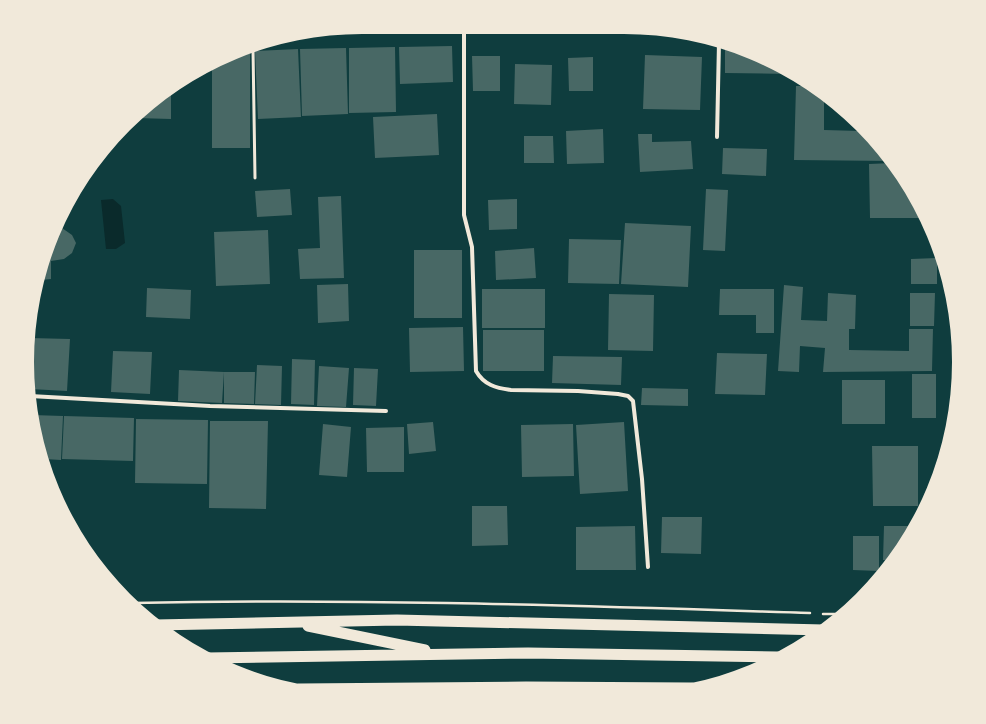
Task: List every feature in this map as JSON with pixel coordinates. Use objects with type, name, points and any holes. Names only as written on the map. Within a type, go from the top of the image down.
[{"type":"highway","points":[[165,624],[397,620],[813,630]]},
{"type":"highway","points":[[287,622],[447,654]]},
{"type":"highway","points":[[221,658],[528,653],[767,657]]},
{"type":"highway","points":[[337,689],[658,688]]},
{"type":"street","points":[[464,34],[464,215],[472,247],[476,371],[486,383],[502,389],[578,391],[618,394],[628,396],[633,401],[642,479],[648,567]]},
{"type":"street","points":[[717,137],[719,48]]},
{"type":"street","points":[[36,396],[210,406],[386,411]]},
{"type":"lane","points":[[253,53],[255,178]]},
{"type":"path","points":[[140,603],[348,601],[811,613]]},
{"type":"path","points":[[819,613],[834,614]]},
{"type":"water","points":[[113,199],[121,206],[125,243],[116,249],[106,249],[101,200]]},
{"type":"building","points":[[452,46],[453,82],[400,84],[399,47]]},
{"type":"building","points":[[395,47],[396,112],[349,113],[349,48]]},
{"type":"building","points":[[346,48],[348,114],[302,116],[300,49]]},
{"type":"building","points":[[298,49],[301,117],[258,119],[255,52]]},
{"type":"building","points":[[725,50],[750,59],[780,74],[725,73]]},
{"type":"building","points":[[250,54],[250,148],[212,148],[212,71]]},
{"type":"building","points":[[645,55],[702,57],[700,110],[643,109]]},
{"type":"building","points":[[472,56],[500,56],[500,91],[473,91]]},
{"type":"building","points":[[593,57],[593,91],[569,91],[568,58]]},
{"type":"building","points":[[515,64],[552,65],[551,105],[514,104]]},
{"type":"building","points":[[796,86],[801,86],[824,102],[824,130],[857,131],[883,161],[794,160]]},
{"type":"building","points":[[171,96],[171,119],[143,118]]},
{"type":"building","points":[[437,114],[439,155],[375,158],[373,117]]},
{"type":"building","points":[[603,129],[604,163],[567,164],[566,131]]},
{"type":"building","points":[[638,134],[652,134],[652,142],[691,141],[693,169],[640,172]]},
{"type":"building","points":[[524,136],[553,136],[554,163],[524,163]]},
{"type":"building","points":[[723,148],[767,149],[766,176],[722,174]]},
{"type":"building","points":[[885,163],[897,180],[918,218],[870,218],[869,164]]},
{"type":"building","points":[[290,189],[292,215],[257,217],[255,191]]},
{"type":"building","points":[[706,189],[728,190],[725,251],[703,250]]},
{"type":"building","points":[[341,196],[344,278],[300,279],[298,249],[320,248],[318,197]]},
{"type":"building","points":[[517,199],[517,229],[489,230],[488,200]]},
{"type":"building","points":[[625,223],[691,226],[688,287],[621,284]]},
{"type":"building","points":[[63,228],[72,235],[76,243],[72,253],[64,259],[51,261],[51,279],[44,280],[51,257]]},
{"type":"building","points":[[268,230],[270,284],[216,286],[214,232]]},
{"type":"building","points":[[569,239],[621,240],[619,284],[568,283]]},
{"type":"building","points":[[534,248],[536,278],[496,280],[495,251]]},
{"type":"building","points":[[414,250],[462,250],[462,318],[414,318]]},
{"type":"building","points":[[935,258],[937,264],[937,284],[911,284],[911,259]]},
{"type":"building","points":[[348,284],[349,321],[318,323],[317,285]]},
{"type":"building","points":[[784,285],[803,287],[801,320],[827,321],[828,293],[856,295],[855,329],[849,329],[849,350],[909,351],[909,329],[933,329],[932,371],[823,372],[825,348],[800,346],[799,372],[778,371]]},
{"type":"building","points":[[147,288],[191,290],[190,319],[146,317]]},
{"type":"building","points":[[482,289],[545,289],[545,328],[482,328]]},
{"type":"building","points":[[720,289],[774,289],[774,333],[756,333],[756,315],[719,315]]},
{"type":"building","points":[[910,293],[935,293],[934,326],[910,326]]},
{"type":"building","points":[[609,294],[654,295],[653,351],[608,350]]},
{"type":"building","points":[[463,327],[464,371],[410,372],[409,328]]},
{"type":"building","points":[[483,330],[544,330],[544,371],[483,371]]},
{"type":"building","points":[[35,338],[70,339],[67,391],[36,389],[34,362]]},
{"type":"building","points":[[113,351],[152,352],[150,394],[111,392]]},
{"type":"building","points":[[717,353],[767,354],[765,395],[715,394]]},
{"type":"building","points":[[553,356],[622,357],[621,385],[552,383]]},
{"type":"building","points":[[292,359],[315,360],[314,405],[291,404]]},
{"type":"building","points":[[257,365],[282,366],[281,405],[255,404]]},
{"type":"building","points":[[319,366],[349,368],[346,407],[317,406]]},
{"type":"building","points":[[354,368],[378,369],[376,406],[353,405]]},
{"type":"building","points":[[179,370],[224,372],[222,403],[178,401]]},
{"type":"building","points":[[224,372],[255,372],[254,404],[224,403]]},
{"type":"building","points":[[912,374],[936,374],[936,418],[912,418]]},
{"type":"building","points":[[842,380],[885,380],[885,424],[842,424]]},
{"type":"building","points":[[642,388],[688,389],[688,406],[641,405]]},
{"type":"building","points":[[38,415],[63,416],[61,460],[49,459]]},
{"type":"building","points":[[64,416],[134,418],[133,461],[62,459]]},
{"type":"building","points":[[136,419],[208,420],[207,484],[135,483]]},
{"type":"building","points":[[210,421],[268,421],[266,509],[209,508]]},
{"type":"building","points":[[433,422],[436,451],[409,454],[407,424]]},
{"type":"building","points":[[624,422],[628,491],[580,494],[576,425]]},
{"type":"building","points":[[323,424],[351,427],[347,477],[319,475]]},
{"type":"building","points":[[573,424],[574,476],[522,477],[521,425]]},
{"type":"building","points":[[404,427],[404,472],[367,472],[366,428]]},
{"type":"building","points":[[872,446],[918,446],[918,506],[873,506]]},
{"type":"building","points":[[472,506],[507,506],[508,545],[472,546]]},
{"type":"building","points":[[662,517],[702,517],[701,554],[661,553]]},
{"type":"building","points":[[635,526],[636,570],[576,570],[576,527]]},
{"type":"building","points":[[884,526],[908,526],[885,560],[883,560]]},
{"type":"building","points":[[853,536],[879,536],[879,568],[877,571],[853,570]]}]
